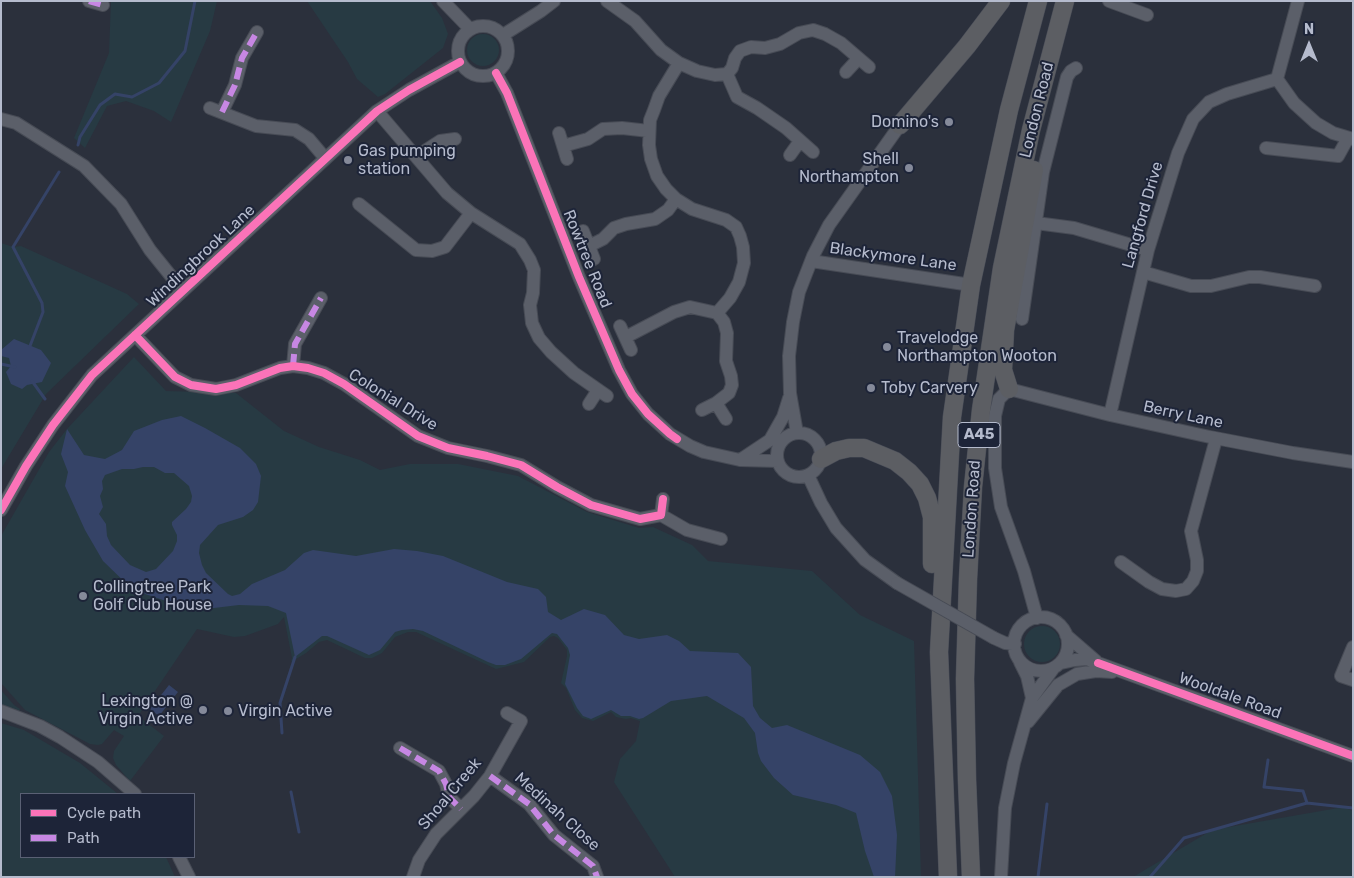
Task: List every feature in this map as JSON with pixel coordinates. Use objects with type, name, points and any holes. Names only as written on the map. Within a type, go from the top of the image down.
[{"type":"highway","points":[[900,125],[967,46],[1001,1]]},
{"type":"highway","name":"London Road","points":[[948,877],[939,652],[952,417],[971,285],[1008,110],[1038,1]]},
{"type":"highway","name":"London Road","points":[[972,877],[966,780],[965,679],[973,487],[981,410],[1002,268],[1030,130],[1065,1]]},
{"type":"highway","points":[[1009,389],[1003,370],[1005,330],[1045,106],[1054,44]]},
{"type":"highway","points":[[821,459],[836,451],[849,448],[864,448],[895,460],[920,484],[927,498],[932,516],[932,560],[939,652]]},
{"type":"street","points":[[89,1],[104,4]]},
{"type":"street","points":[[443,1],[470,29]]},
{"type":"street","points":[[503,35],[554,1]]},
{"type":"street","points":[[607,1],[635,21],[661,50],[679,63],[697,71],[715,75],[727,74],[740,51],[751,47],[765,48],[780,44],[799,33],[813,30],[841,43],[869,67]]},
{"type":"street","points":[[1109,1],[1147,15]]},
{"type":"street","points":[[1266,148],[1338,156],[1350,138],[1333,133],[1316,123],[1294,103],[1278,79],[1298,1]]},
{"type":"street","points":[[484,25],[503,35],[508,49],[508,57],[503,67],[487,76],[474,75],[460,62],[457,53],[458,45],[462,36],[470,29],[484,25]]},
{"type":"street","points":[[257,32],[242,58],[235,85],[216,110],[256,126],[295,130],[309,139],[325,158]]},
{"type":"street","points":[[846,72],[858,59]]},
{"type":"street","name":"Windingbrook Lane","points":[[2,509],[26,466],[53,425],[92,375],[377,111],[409,90],[460,62]]},
{"type":"street","points":[[679,63],[659,96],[650,120],[649,145],[651,159],[657,176],[676,200],[692,209],[726,220],[736,228],[740,236],[744,246],[744,263],[739,282],[730,298],[717,313]]},
{"type":"street","points":[[1022,319],[1043,172],[1067,77],[1070,71],[1076,68]]},
{"type":"street","name":"Rowtree Road","points":[[496,72],[507,93],[583,286],[619,370],[632,394],[662,428],[685,444],[704,452],[740,460],[778,460]]},
{"type":"street","points":[[727,74],[737,97],[786,128],[813,152]]},
{"type":"street","name":"Langford Drive","points":[[1110,415],[1148,250],[1178,153],[1193,119],[1208,102],[1227,94],[1278,79]]},
{"type":"street","points":[[377,111],[447,193],[471,213],[520,244],[534,270],[533,293],[530,306],[532,324],[539,338],[551,352],[574,373],[602,393],[589,404]]},
{"type":"street","points":[[1,119],[16,123],[84,166],[120,204],[150,250],[183,291]]},
{"type":"street","points":[[797,433],[790,393],[789,356],[799,292],[811,261],[829,225],[900,125]]},
{"type":"street","points":[[563,146],[588,139],[604,129],[622,128],[649,131]]},
{"type":"street","points":[[559,133],[567,159]]},
{"type":"street","points":[[417,156],[440,141],[455,139]]},
{"type":"street","points":[[790,155],[800,141]]},
{"type":"street","points":[[589,246],[603,239],[614,228],[655,219],[668,210],[676,200]]},
{"type":"street","points":[[359,204],[416,250],[432,251],[445,247],[471,213]]},
{"type":"street","points":[[1036,223],[1074,228],[1148,250]]},
{"type":"street","points":[[584,231],[594,259]]},
{"type":"street","name":"Blackymore Lane","points":[[811,261],[971,285]]},
{"type":"street","points":[[1143,272],[1190,286],[1211,286],[1248,277],[1260,277],[1315,286]]},
{"type":"street","points":[[293,366],[295,344],[321,298]]},
{"type":"street","points":[[631,350],[623,332],[690,307],[717,313],[724,322],[727,333],[726,361],[732,386],[729,393],[716,403],[702,410]]},
{"type":"street","name":"Colonial Drive","points":[[135,335],[175,377],[191,386],[216,389],[236,386],[280,368],[293,366],[308,368],[344,384],[418,436],[448,448],[521,465],[557,487],[591,504],[640,519],[662,515]]},
{"type":"street","points":[[1009,389],[999,399],[995,416],[995,468],[1001,507],[1024,571],[1037,618]]},
{"type":"street","name":"Berry Lane","points":[[1009,389],[1110,415],[1216,438],[1353,462]]},
{"type":"street","points":[[740,460],[770,440],[783,417],[790,393]]},
{"type":"street","points":[[716,403],[726,419]]},
{"type":"street","points":[[797,433],[812,437],[821,449],[821,459],[816,470],[801,477],[788,474],[782,470],[777,453],[780,443],[785,438],[797,433]]},
{"type":"street","points":[[1120,562],[1162,589],[1176,591],[1186,588],[1193,581],[1197,571],[1197,560],[1191,531],[1216,438]]},
{"type":"street","points":[[808,475],[821,503],[836,528],[865,560],[897,583],[994,638],[1005,643],[1015,644]]},
{"type":"street","points":[[663,499],[662,515],[687,530],[721,539]]},
{"type":"street","points":[[1002,877],[1005,808],[1014,763],[1032,698],[1068,649],[1066,634],[1057,622],[1046,618],[1030,620],[1022,626],[1016,635],[1015,644],[1019,659],[1027,676],[1032,698]]},
{"type":"street","name":"Wooldale Road","points":[[1066,634],[1098,663]]},
{"type":"street","points":[[1347,678],[1353,647]]},
{"type":"street","points":[[1019,659],[1026,666],[1036,670],[1042,671],[1057,666]]},
{"type":"street","name":"Wooldale Road","points":[[1057,666],[1081,660],[1098,663],[1353,756]]},
{"type":"street","points":[[1025,724],[1058,685],[1077,674],[1096,671],[1122,672]]},
{"type":"street","points":[[1,711],[40,726],[68,742],[110,771],[134,793]]},
{"type":"street","name":"Shoal Creek","points":[[413,877],[419,860],[436,834],[490,776],[521,721],[507,713]]},
{"type":"street","points":[[400,748],[438,771],[446,784],[449,796],[461,809]]},
{"type":"street","name":"Medinah Close","points":[[490,776],[529,804],[554,836],[593,866],[597,877]]},
{"type":"street","points":[[180,858],[189,877]]},
{"type":"shaded area","points":[[111,1],[217,1],[210,31],[171,122],[154,111],[126,101],[107,106],[85,148],[74,138],[109,53]]},
{"type":"shaded area","points":[[307,1],[430,1],[442,18],[448,34],[443,48],[385,94],[378,97],[357,79],[348,62]]},
{"type":"shaded area","points":[[483,34],[489,35],[494,39],[498,44],[498,56],[494,61],[489,65],[483,66],[477,65],[472,61],[468,56],[467,50],[468,44],[472,39],[477,35]]},
{"type":"shaded area","points":[[1,243],[13,247],[21,246],[127,294],[139,304],[46,394],[1,469]]},
{"type":"shaded area","points":[[134,357],[166,391],[236,393],[284,431],[319,447],[360,460],[380,470],[410,464],[458,464],[518,476],[587,512],[639,528],[653,527],[692,545],[708,561],[812,571],[860,615],[914,641],[921,877],[675,877],[614,782],[620,759],[636,741],[640,721],[616,717],[611,712],[593,721],[582,718],[575,710],[566,688],[561,683],[567,650],[558,638],[554,636],[550,637],[524,662],[496,669],[416,632],[408,632],[395,637],[382,653],[372,658],[365,658],[327,640],[319,642],[291,662],[292,658],[284,617],[278,624],[245,636],[234,637],[197,629],[138,716],[164,736],[130,781],[116,765],[113,758],[114,751],[124,736],[114,730],[102,744],[90,744],[25,710],[1,683],[1,536],[49,452],[67,429]]},
{"type":"shaded area","points":[[1042,626],[1049,627],[1055,631],[1059,637],[1059,651],[1055,657],[1049,661],[1042,662],[1035,661],[1029,657],[1025,651],[1024,644],[1025,637],[1029,631],[1035,627]]},
{"type":"shaded area","points":[[1,690],[20,709],[18,712],[1,706]]},
{"type":"shaded area","points":[[1,723],[24,730],[80,763],[117,793],[20,793],[20,858],[166,858],[175,877],[1,877]]},
{"type":"shaded area","points":[[1344,807],[1353,811],[1353,877],[1133,877],[1212,830]]},
{"type":"water","points":[[14,339],[41,350],[51,363],[42,382],[27,385],[22,389],[11,384],[6,372],[11,366],[9,358],[1,356],[1,350]]},
{"type":"water","points":[[181,416],[205,428],[240,448],[256,464],[261,476],[258,502],[253,510],[243,517],[218,525],[200,545],[199,553],[206,573],[228,594],[232,596],[240,594],[252,584],[285,570],[304,553],[313,550],[356,556],[394,549],[417,551],[443,556],[507,582],[538,589],[546,597],[548,612],[561,620],[584,609],[605,615],[624,635],[639,639],[667,635],[679,641],[690,651],[738,653],[751,667],[753,706],[760,718],[772,728],[787,725],[860,755],[880,772],[892,796],[897,835],[895,877],[874,877],[865,851],[856,813],[836,805],[793,795],[774,778],[761,761],[755,733],[744,718],[707,696],[671,701],[639,719],[621,716],[611,710],[591,719],[583,716],[565,684],[570,655],[568,648],[557,634],[552,633],[521,659],[505,665],[496,665],[488,662],[423,631],[413,629],[395,632],[380,650],[369,655],[327,636],[322,636],[295,657],[286,613],[268,606],[239,605],[214,608],[178,605],[133,590],[103,561],[85,530],[65,486],[68,472],[61,454],[67,429],[84,455],[105,459],[122,450],[134,431],[162,420]],"holes":[[[154,467],[165,473],[174,473],[189,486],[192,496],[191,502],[186,509],[172,522],[177,535],[173,551],[156,569],[146,572],[130,565],[111,545],[107,536],[106,524],[99,514],[103,507],[100,496],[103,489],[102,481],[105,475],[122,469]]]},
{"type":"water","points":[[169,685],[178,692],[159,716],[150,709]]},
{"type":"waterway","points":[[78,145],[80,137],[100,105],[115,94],[132,97],[159,83],[185,51],[195,1]]},
{"type":"waterway","points":[[30,346],[43,312],[42,303],[13,247],[59,172]]},
{"type":"waterway","points":[[1,364],[15,367]]},
{"type":"waterway","points":[[32,381],[45,399]]},
{"type":"waterway","points":[[282,733],[280,703],[295,657]]},
{"type":"waterway","points":[[1268,760],[1264,787],[1303,791],[1307,803]]},
{"type":"waterway","points":[[291,792],[299,832]]},
{"type":"waterway","points":[[1150,877],[1184,838],[1307,803],[1353,808]]},
{"type":"waterway","points":[[1038,877],[1047,804]]},
{"type":"marked path","points":[[89,1],[103,5]]},
{"type":"marked path","points":[[222,112],[235,85],[242,58],[257,32]]},
{"type":"marked path","points":[[293,366],[295,344],[321,298]]},
{"type":"marked path","points":[[400,748],[439,771],[446,784],[449,797],[461,809]]},
{"type":"marked path","points":[[490,776],[529,804],[554,835],[593,866],[597,877]]},
{"type":"cycle path","points":[[1,510],[26,466],[53,425],[92,375],[377,111],[409,90],[460,62]]},
{"type":"cycle path","points":[[496,73],[507,93],[579,277],[619,370],[632,394],[648,414],[677,439]]},
{"type":"cycle path","points":[[135,335],[175,377],[191,385],[216,389],[236,385],[280,368],[293,366],[308,368],[324,373],[344,384],[418,436],[448,448],[521,465],[591,505],[640,519],[661,515],[663,499]]},
{"type":"cycle path","points":[[1098,663],[1353,756]]},
{"type":"place","name":"Domino's","points":[[949,122]]},
{"type":"place","name":"Gas pumping station","points":[[348,160]]},
{"type":"place","name":"Shell Northampton","points":[[909,168]]},
{"type":"place","name":"Travelodge Northampton Wooton","points":[[887,347]]},
{"type":"place","name":"Toby Carvery","points":[[871,388]]},
{"type":"place","name":"Collingtree Park Golf Club House","points":[[83,596]]},
{"type":"place","name":"Lexington @ Virgin Active","points":[[203,710]]},
{"type":"place","name":"Virgin Active","points":[[228,711]]}]
